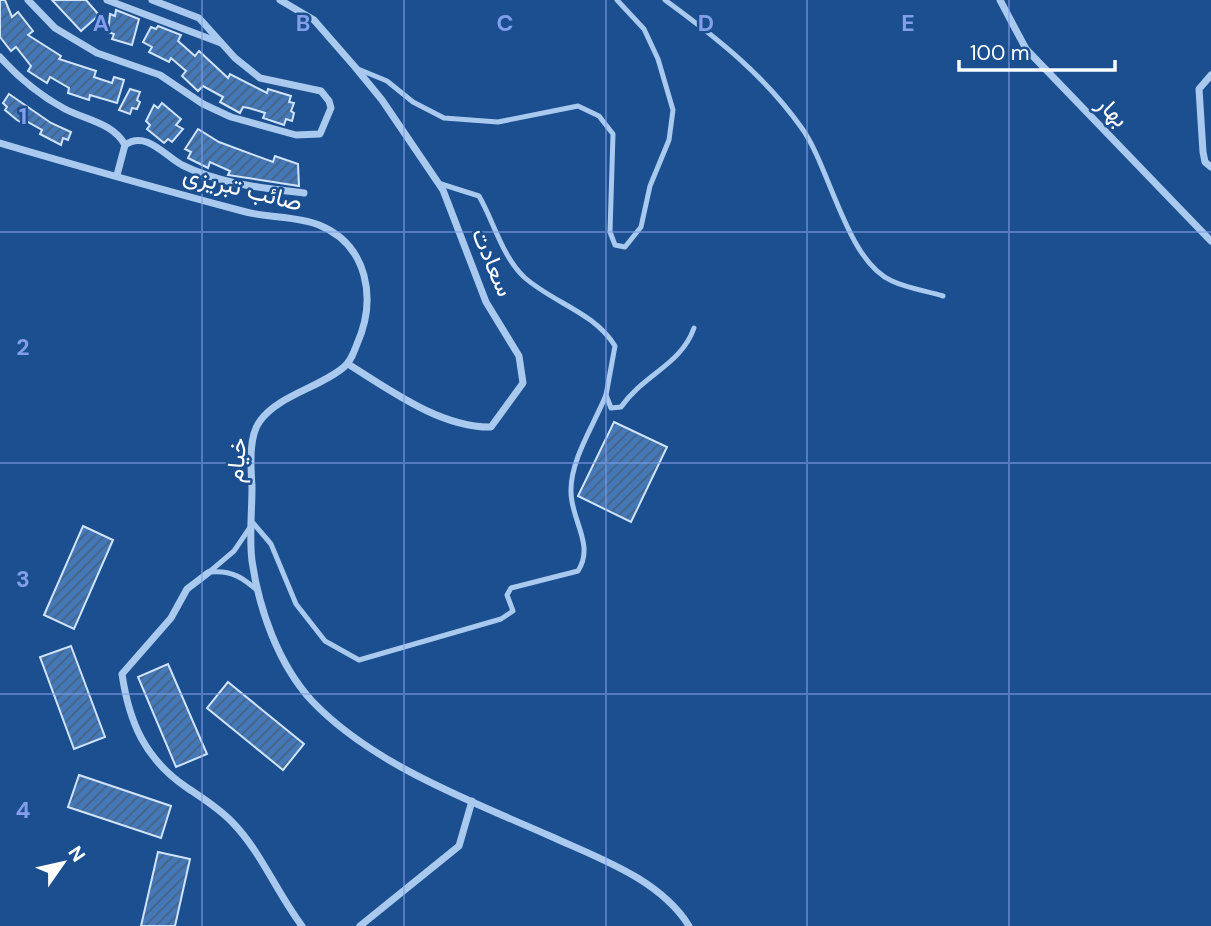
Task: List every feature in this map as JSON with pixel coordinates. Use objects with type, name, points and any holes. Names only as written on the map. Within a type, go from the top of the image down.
[{"type":"street","points":[[28,0],[55,28],[97,53],[160,75],[213,109],[231,117],[296,135],[320,134],[331,108],[321,91],[260,78],[199,18],[152,0]]},
{"type":"street","points":[[107,0],[223,44]]},
{"type":"street","name":"سعادت","points":[[280,0],[314,20],[355,67],[382,100],[438,183],[486,302],[519,356],[523,383],[491,427],[467,428],[388,388],[348,364]]},
{"type":"street","name":"بهار","points":[[1000,0],[1026,49],[1211,241]]},
{"type":"street","points":[[0,57],[39,92],[65,109],[106,126],[119,135],[125,145],[117,175]]},
{"type":"street","points":[[1211,75],[1199,89],[1203,152],[1205,162],[1211,167]]},
{"type":"street","points":[[125,145],[137,140],[150,144],[163,149],[180,164],[232,183],[304,193]]},
{"type":"street","name":"صائب تبریزی","points":[[0,143],[250,213],[318,225],[336,236],[360,260],[369,294],[363,331],[348,364]]},
{"type":"street","name":"خیام","points":[[253,523],[252,451],[259,421],[287,399],[321,384],[348,364]]},
{"type":"street","points":[[253,523],[252,558],[258,592],[283,658],[311,700],[373,751],[472,801],[631,874],[671,903],[690,926]]},
{"type":"street","points":[[208,573],[187,589],[171,618],[122,674],[127,708],[143,745],[159,767],[213,804],[234,824],[302,926]]},
{"type":"street","points":[[360,926],[459,846],[472,801]]},
{"type":"lane","points":[[355,67],[387,81],[413,102],[444,118],[498,122],[578,106],[599,116],[613,134],[610,232],[615,245],[625,247],[641,227],[650,186],[668,139],[673,110],[659,59],[644,29],[617,0]]},
{"type":"lane","points":[[665,0],[763,78],[804,129],[841,213],[872,267],[891,281],[943,296]]},
{"type":"lane","points":[[208,573],[234,551],[253,523],[271,544],[296,604],[325,640],[359,660],[501,619],[513,611],[507,595],[511,588],[578,571],[584,561],[585,543],[570,495],[571,475],[606,395],[615,346],[605,330],[524,277],[506,254],[496,226],[479,195],[438,183]]},
{"type":"lane","points":[[606,395],[611,408],[621,407],[634,390],[682,353],[694,328]]},
{"type":"lane","points":[[208,573],[225,571],[241,577],[258,592]]},
{"type":"building","points":[[0,0],[5,0],[12,17],[18,12],[33,31],[28,35],[61,56],[59,59],[96,71],[94,77],[112,83],[114,77],[124,80],[117,103],[90,95],[89,100],[68,93],[69,88],[50,77],[47,83],[28,71],[31,66],[16,47],[11,51],[0,37]]},
{"type":"building","points":[[52,0],[86,0],[99,15],[81,31]]},
{"type":"building","points":[[116,10],[139,19],[132,45],[112,39],[114,34],[108,32],[110,14],[115,16]]},
{"type":"building","points":[[158,26],[181,35],[178,41],[195,56],[199,51],[228,78],[230,74],[267,93],[268,89],[291,96],[289,102],[294,103],[292,121],[286,119],[284,125],[263,118],[265,113],[243,107],[240,113],[220,102],[223,97],[203,86],[198,91],[182,76],[186,71],[171,58],[169,62],[149,52],[152,47],[143,42],[151,27],[156,29]]},
{"type":"building","points":[[130,89],[140,92],[137,100],[140,102],[137,109],[132,108],[130,114],[119,110]]},
{"type":"building","points":[[9,94],[51,123],[71,132],[68,140],[63,138],[61,145],[40,134],[42,130],[26,121],[24,124],[17,120],[5,110],[7,107],[3,103]]},
{"type":"building","points":[[162,103],[181,119],[176,125],[183,129],[172,142],[168,139],[164,143],[147,129],[150,125],[146,121],[154,105],[158,108]]},
{"type":"building","points":[[198,129],[219,142],[273,162],[275,156],[298,164],[299,186],[228,175],[230,171],[210,162],[208,168],[188,158],[191,152],[185,149]]},
{"type":"building","points":[[614,422],[667,447],[631,522],[578,496]]},
{"type":"building","points":[[83,526],[113,540],[74,629],[44,615]]},
{"type":"building","points":[[71,646],[105,737],[74,749],[40,657]]},
{"type":"building","points":[[168,664],[207,754],[176,767],[138,677]]},
{"type":"building","points":[[228,682],[304,744],[283,770],[207,708]]},
{"type":"building","points":[[79,775],[171,806],[161,838],[68,807]]},
{"type":"building","points":[[158,852],[190,859],[175,926],[141,926]]}]
